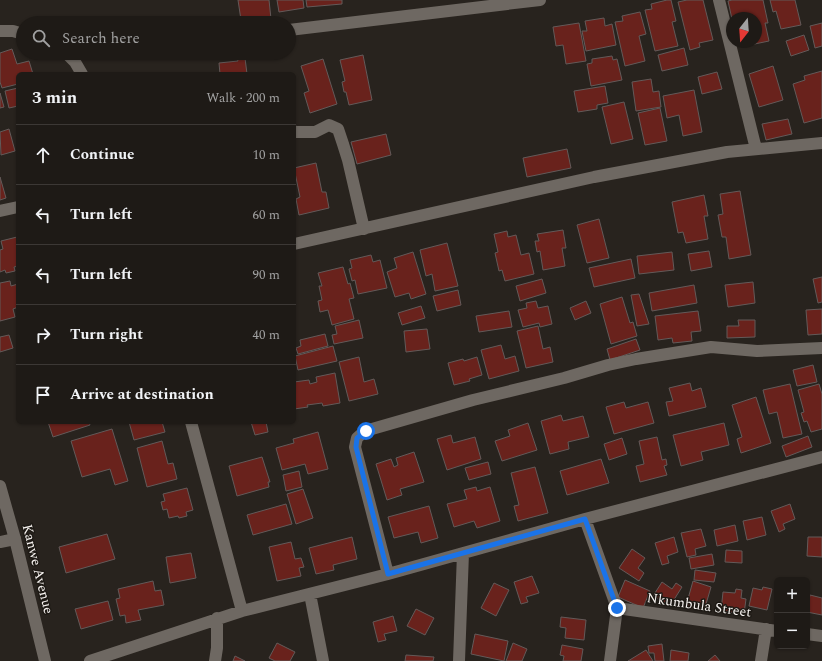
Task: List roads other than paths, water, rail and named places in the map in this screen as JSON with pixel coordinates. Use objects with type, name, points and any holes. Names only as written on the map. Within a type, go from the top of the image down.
[{"type":"street","points":[[296,29],[540,0]]},
{"type":"street","points":[[719,0],[756,149]]},
{"type":"street","points":[[0,31],[16,32]]},
{"type":"street","points":[[73,60],[81,72]]},
{"type":"street","points":[[296,132],[315,132],[330,124],[338,130],[348,160],[364,229]]},
{"type":"street","points":[[296,244],[594,178],[727,152],[822,143]]},
{"type":"street","points":[[0,211],[16,207]]},
{"type":"street","points":[[388,574],[356,447],[357,438],[366,431],[509,390],[564,378],[608,365],[651,356],[711,347],[757,351],[822,348]]},
{"type":"street","points":[[192,424],[242,611]]},
{"type":"street","points":[[90,661],[242,611],[388,574],[585,519],[822,457]]},
{"type":"street","name":"Kanwe Avenue","points":[[0,486],[15,539],[45,661]]},
{"type":"street","points":[[585,519],[617,608],[610,661]]},
{"type":"street","points":[[0,542],[15,539]]},
{"type":"street","points":[[459,661],[463,553]]},
{"type":"street","points":[[310,594],[323,661]]},
{"type":"street","name":"Nkumbula Street","points":[[617,608],[771,630]]},
{"type":"street","points":[[215,661],[217,648],[217,618]]},
{"type":"street","points":[[761,661],[771,630]]},
{"type":"street","points":[[810,634],[822,636]]}]
